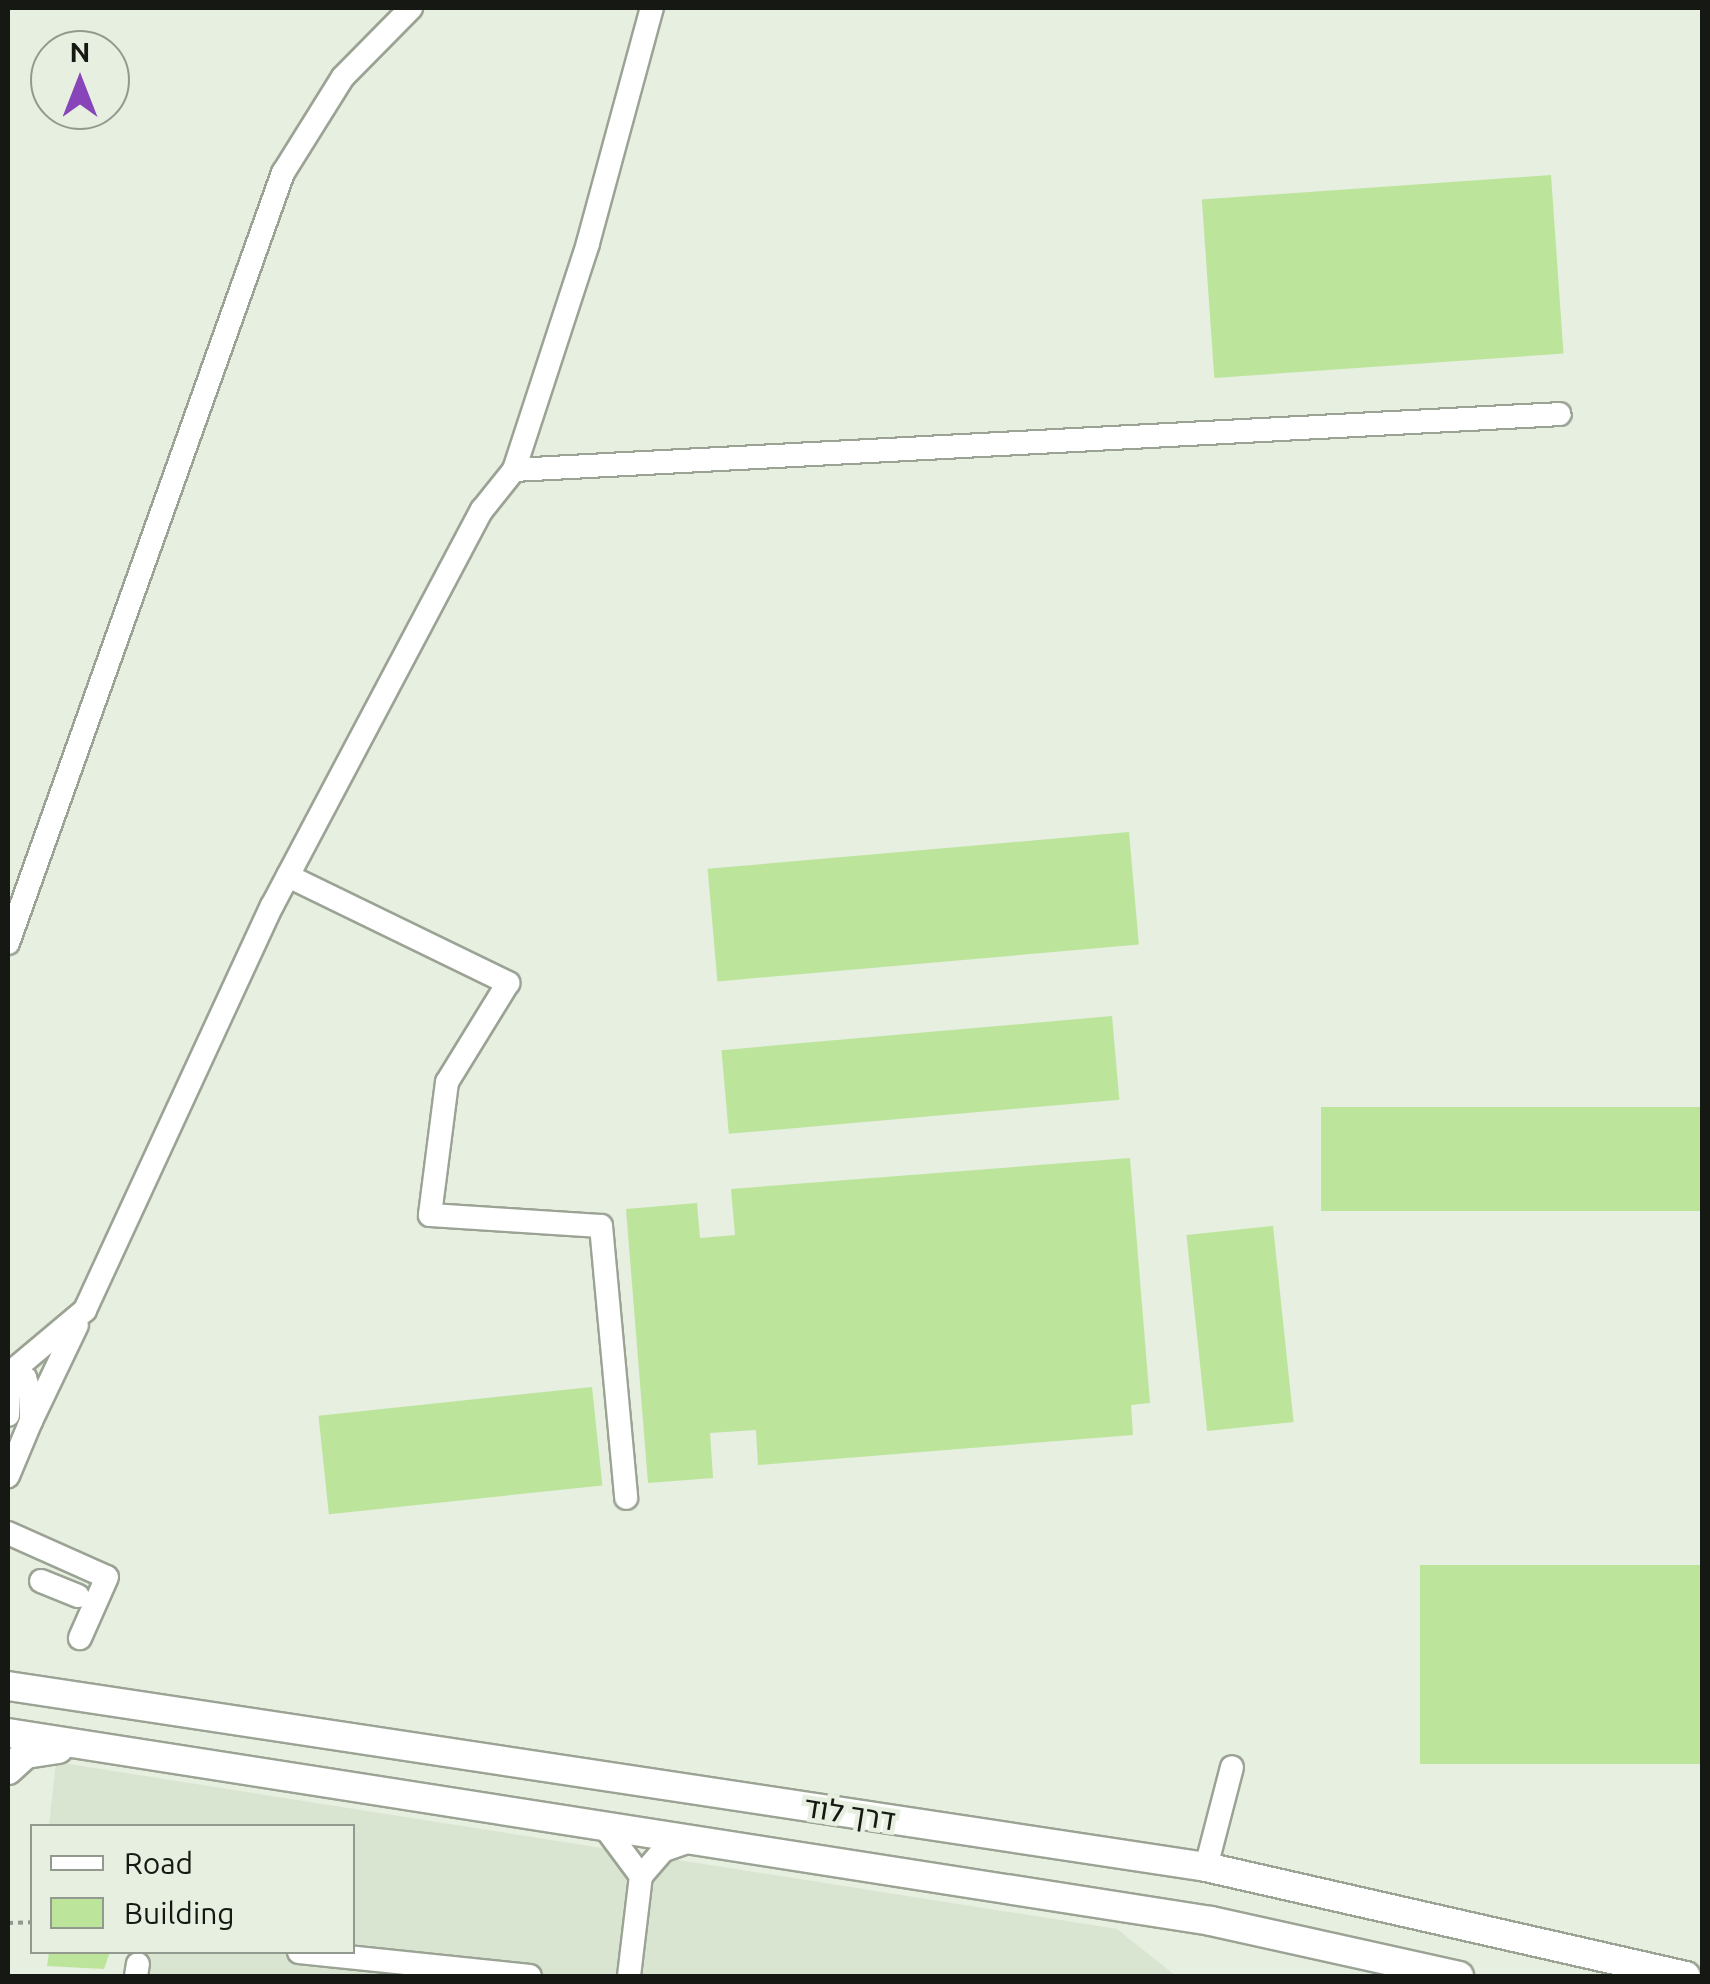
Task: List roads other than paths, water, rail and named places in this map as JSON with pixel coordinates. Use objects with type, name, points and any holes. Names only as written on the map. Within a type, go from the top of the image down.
[{"type":"main road","name":"דרך לוד","points":[[8,1686],[1206,1867],[1686,1976]]},
{"type":"main road","name":"דרך לוד","points":[[8,1733],[1211,1920],[1459,1976]]},
{"type":"main road","points":[[8,1770],[26,1754],[115,1751]]},
{"type":"street","points":[[8,943],[283,173],[342,77],[411,8]]},
{"type":"street","points":[[8,1476],[19,1418],[85,1310],[288,876],[482,510],[514,470],[588,243],[652,8]]},
{"type":"street","points":[[514,470],[1560,414]]},
{"type":"street","points":[[288,876],[508,984],[447,1082],[430,1215],[601,1226],[626,1498]]},
{"type":"street","points":[[19,1418],[9,1372],[85,1310]]},
{"type":"street","points":[[8,1534],[107,1577],[80,1638]]},
{"type":"street","points":[[8,1545],[36,1547]]},
{"type":"street","points":[[67,1560],[48,1584],[78,1596]]},
{"type":"street","points":[[1206,1867],[1232,1767]]},
{"type":"street","points":[[603,1825],[641,1876]]},
{"type":"street","points":[[629,1976],[641,1876],[664,1850],[695,1840]]},
{"type":"street","points":[[307,1954],[333,1961],[530,1976]]}]
